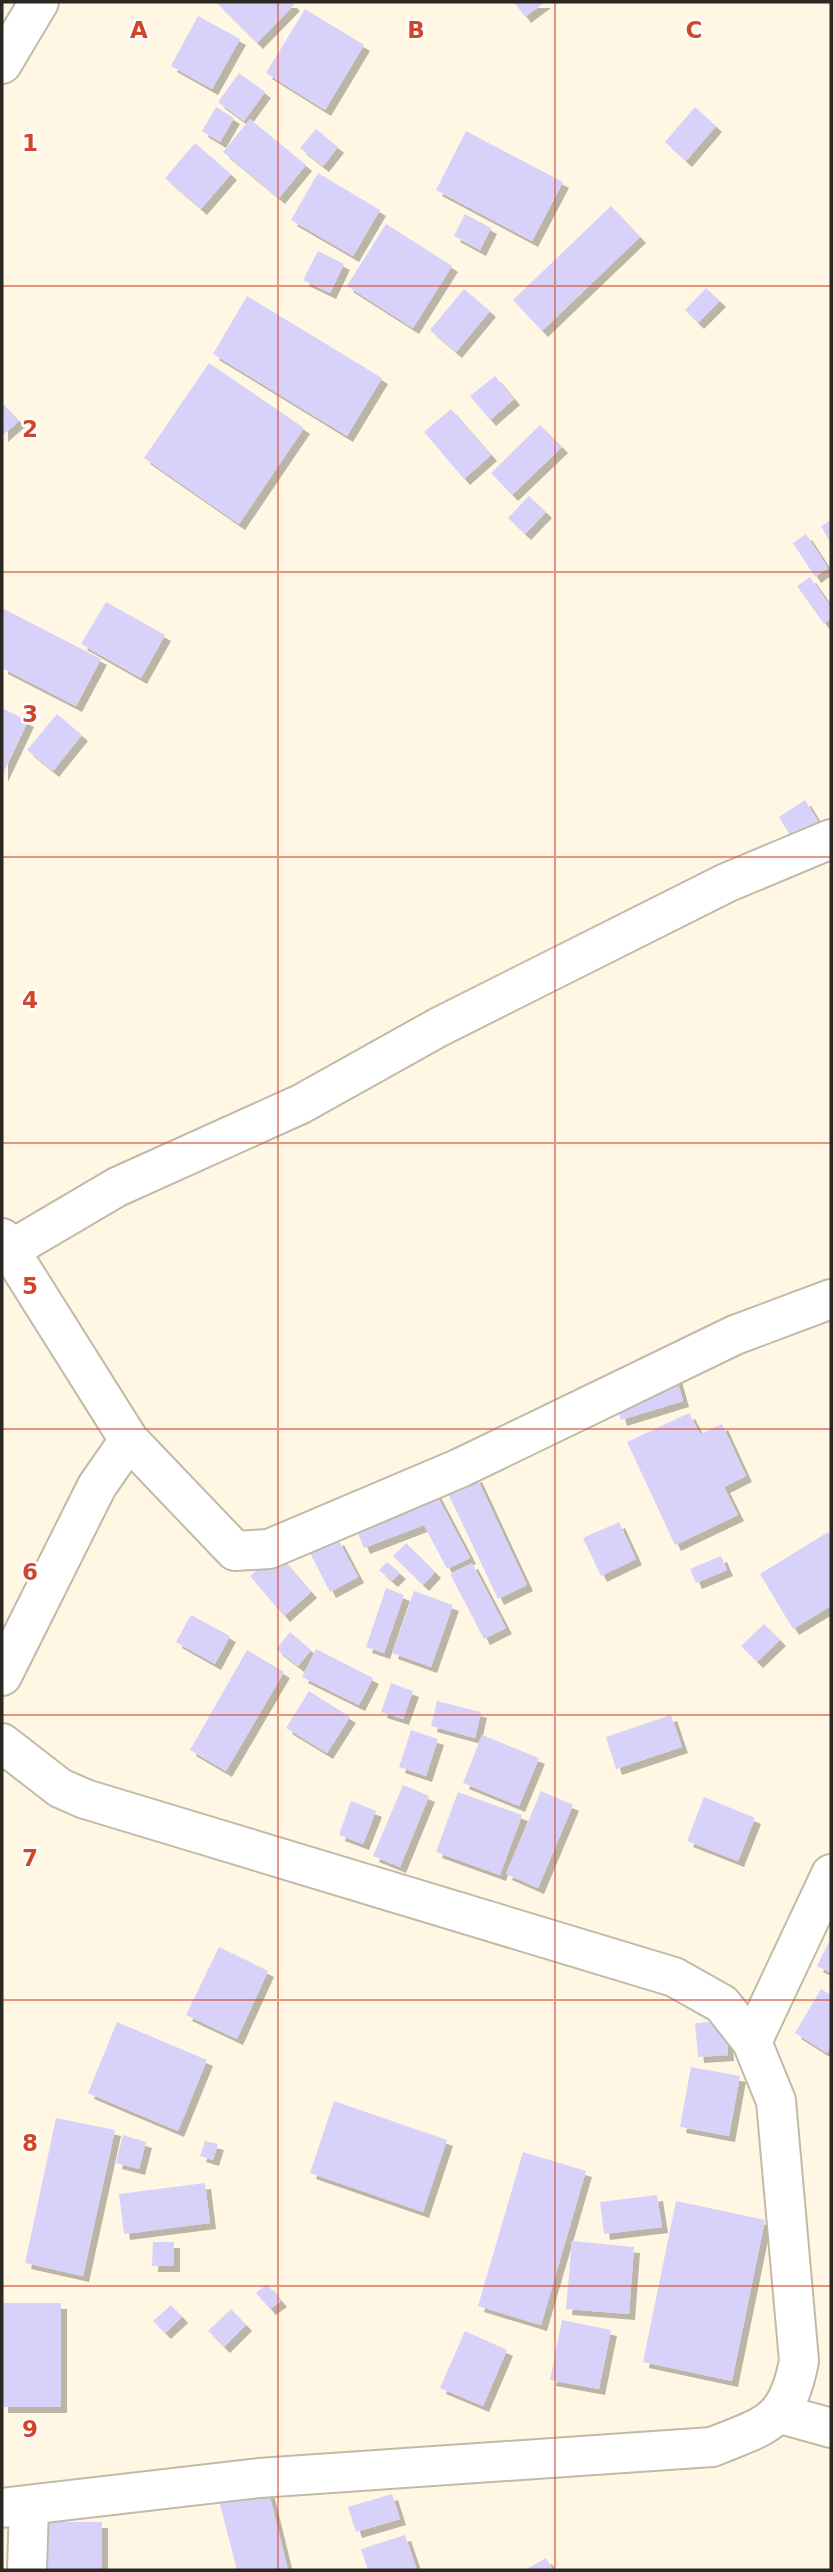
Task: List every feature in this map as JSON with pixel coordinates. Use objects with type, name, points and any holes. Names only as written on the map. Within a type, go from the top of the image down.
[{"type":"street","points":[[2,64],[39,2]]},
{"type":"street","points":[[831,839],[726,883],[439,1027],[302,1104],[117,1187],[6,1244],[129,1440],[235,1552],[270,1549],[460,1468],[735,1335],[831,1299]]},
{"type":"street","points":[[2,1676],[97,1486],[129,1440]]},
{"type":"street","points":[[2,1743],[60,1787],[85,1799],[674,1977],[722,2004],[752,2042],[776,2101],[799,2361],[793,2391],[781,2414],[754,2431],[712,2447],[259,2478],[16,2507],[26,2570]]},
{"type":"street","points":[[752,2042],[831,1874]]},
{"type":"street","points":[[781,2414],[831,2428]]},
{"type":"building","points":[[216,2],[291,2],[294,5],[257,43]]},
{"type":"building","points":[[514,2],[545,2],[525,17]]},
{"type":"building","points":[[305,9],[364,45],[325,110],[266,73]]},
{"type":"building","points":[[198,16],[240,39],[212,89],[171,66]]},
{"type":"building","points":[[239,73],[265,92],[244,121],[218,102]]},
{"type":"building","points":[[216,107],[234,118],[220,142],[202,131]]},
{"type":"building","points":[[695,107],[716,126],[686,161],[665,142]]},
{"type":"building","points":[[250,119],[306,165],[279,198],[223,152]]},
{"type":"building","points":[[316,129],[338,147],[323,166],[300,148]]},
{"type":"building","points":[[466,131],[563,182],[532,241],[436,190]]},
{"type":"building","points":[[195,143],[231,174],[201,209],[165,178]]},
{"type":"building","points":[[318,173],[380,210],[353,256],[291,220]]},
{"type":"building","points":[[611,206],[640,237],[542,331],[513,300]]},
{"type":"building","points":[[465,214],[491,228],[480,250],[454,236]]},
{"type":"building","points":[[386,224],[452,266],[413,328],[347,286]]},
{"type":"building","points":[[318,251],[344,264],[330,293],[303,280]]},
{"type":"building","points":[[706,288],[720,301],[698,323],[685,310]]},
{"type":"building","points":[[464,289],[490,311],[456,352],[430,330]]},
{"type":"building","points":[[247,296],[382,378],[347,436],[213,354]]},
{"type":"building","points":[[209,363],[304,428],[239,524],[144,458]]},
{"type":"building","points":[[495,376],[514,399],[490,420],[470,396]]},
{"type":"building","points":[[2,403],[19,421],[2,436]]},
{"type":"building","points":[[451,409],[491,455],[464,479],[424,432]]},
{"type":"building","points":[[540,425],[562,447],[512,495],[491,473]]},
{"type":"building","points":[[529,496],[546,512],[525,534],[508,518]]},
{"type":"building","points":[[831,520],[831,544],[821,526]]},
{"type":"building","points":[[806,534],[828,568],[815,577],[793,543]]},
{"type":"building","points":[[810,577],[831,607],[831,618],[824,624],[797,586]]},
{"type":"building","points":[[106,602],[165,635],[141,678],[81,644]]},
{"type":"building","points":[[2,608],[101,659],[76,706],[2,668]]},
{"type":"building","points":[[2,708],[28,721],[2,776]]},
{"type":"building","points":[[57,714],[82,735],[53,771],[27,750]]},
{"type":"building","points":[[805,800],[818,821],[791,837],[779,817]]},
{"type":"building","points":[[676,1376],[683,1401],[621,1420],[614,1396]]},
{"type":"building","points":[[689,1413],[700,1434],[722,1424],[746,1476],[724,1487],[738,1515],[675,1545],[627,1442]]},
{"type":"building","points":[[476,1476],[527,1585],[498,1599],[447,1491]]},
{"type":"building","points":[[432,1486],[470,1558],[447,1569],[424,1525],[364,1548],[354,1524]]},
{"type":"building","points":[[619,1522],[636,1559],[601,1576],[583,1538]]},
{"type":"building","points":[[828,1532],[831,1537],[831,1606],[793,1629],[760,1574]]},
{"type":"building","points":[[338,1539],[358,1577],[330,1592],[310,1553]]},
{"type":"building","points":[[406,1543],[435,1572],[423,1585],[393,1556]]},
{"type":"building","points":[[277,1553],[311,1592],[284,1616],[250,1576]]},
{"type":"building","points":[[721,1556],[727,1570],[696,1583],[690,1569]]},
{"type":"building","points":[[387,1562],[400,1573],[392,1581],[379,1570]]},
{"type":"building","points":[[472,1563],[506,1628],[484,1639],[450,1574]]},
{"type":"building","points":[[386,1588],[404,1595],[384,1653],[366,1647]]},
{"type":"building","points":[[414,1591],[453,1605],[431,1667],[392,1653]]},
{"type":"building","points":[[191,1615],[230,1636],[215,1664],[176,1642]]},
{"type":"building","points":[[764,1624],[780,1640],[757,1662],[741,1646]]},
{"type":"building","points":[[290,1632],[311,1650],[298,1666],[276,1649]]},
{"type":"building","points":[[316,1649],[373,1678],[359,1705],[302,1677]]},
{"type":"building","points":[[247,1650],[284,1672],[226,1771],[190,1750]]},
{"type":"building","points":[[391,1683],[413,1691],[403,1719],[381,1712]]},
{"type":"building","points":[[309,1691],[350,1717],[327,1753],[286,1728]]},
{"type":"building","points":[[437,1701],[481,1712],[475,1738],[431,1726]]},
{"type":"building","points":[[671,1715],[682,1747],[616,1769],[606,1737]]},
{"type":"building","points":[[411,1730],[438,1739],[426,1776],[399,1767]]},
{"type":"building","points":[[482,1735],[539,1758],[519,1806],[463,1783]]},
{"type":"building","points":[[403,1785],[429,1796],[400,1867],[373,1856]]},
{"type":"building","points":[[541,1791],[573,1805],[538,1888],[506,1874]]},
{"type":"building","points":[[458,1792],[522,1815],[500,1875],[436,1852]]},
{"type":"building","points":[[704,1797],[755,1818],[738,1861],[687,1841]]},
{"type":"building","points":[[351,1801],[376,1811],[363,1844],[339,1835]]},
{"type":"building","points":[[831,1938],[831,1973],[817,1966]]},
{"type":"building","points":[[219,1947],[268,1971],[237,2039],[186,2015]]},
{"type":"building","points":[[821,1989],[831,1995],[831,2046],[827,2053],[795,2033]]},
{"type":"building","points":[[725,2021],[728,2055],[698,2057],[695,2023]]},
{"type":"building","points":[[117,2022],[207,2060],[178,2131],[88,2093]]},
{"type":"building","points":[[691,2067],[740,2076],[729,2136],[680,2127]]},
{"type":"building","points":[[334,2101],[447,2140],[423,2212],[310,2173]]},
{"type":"building","points":[[56,2118],[115,2130],[83,2276],[25,2263]]},
{"type":"building","points":[[123,2135],[146,2142],[139,2169],[116,2163]]},
{"type":"building","points":[[205,2141],[218,2144],[213,2160],[200,2156]]},
{"type":"building","points":[[523,2152],[586,2171],[541,2325],[478,2306]]},
{"type":"building","points":[[205,2183],[210,2223],[124,2234],[119,2194]]},
{"type":"building","points":[[657,2195],[662,2227],[604,2234],[600,2202]]},
{"type":"building","points":[[676,2201],[765,2220],[732,2381],[643,2362]]},
{"type":"building","points":[[572,2241],[634,2247],[629,2314],[566,2309]]},
{"type":"building","points":[[153,2242],[174,2242],[174,2266],[152,2266]]},
{"type":"building","points":[[267,2284],[281,2301],[270,2309],[256,2293]]},
{"type":"building","points":[[2,2303],[61,2303],[61,2407],[2,2407]]},
{"type":"building","points":[[171,2305],[182,2317],[165,2333],[153,2321]]},
{"type":"building","points":[[231,2309],[246,2325],[224,2347],[208,2331]]},
{"type":"building","points":[[562,2320],[611,2330],[599,2389],[550,2380]]},
{"type":"building","points":[[465,2331],[507,2350],[483,2406],[440,2388]]},
{"type":"building","points":[[266,2481],[288,2570],[237,2570],[217,2493]]},
{"type":"building","points":[[392,2494],[400,2519],[356,2532],[348,2507]]},
{"type":"building","points":[[47,2522],[102,2522],[102,2570],[47,2570]]},
{"type":"building","points":[[405,2535],[417,2570],[368,2570],[361,2549]]},
{"type":"building","points":[[546,2558],[553,2570],[525,2570]]}]
